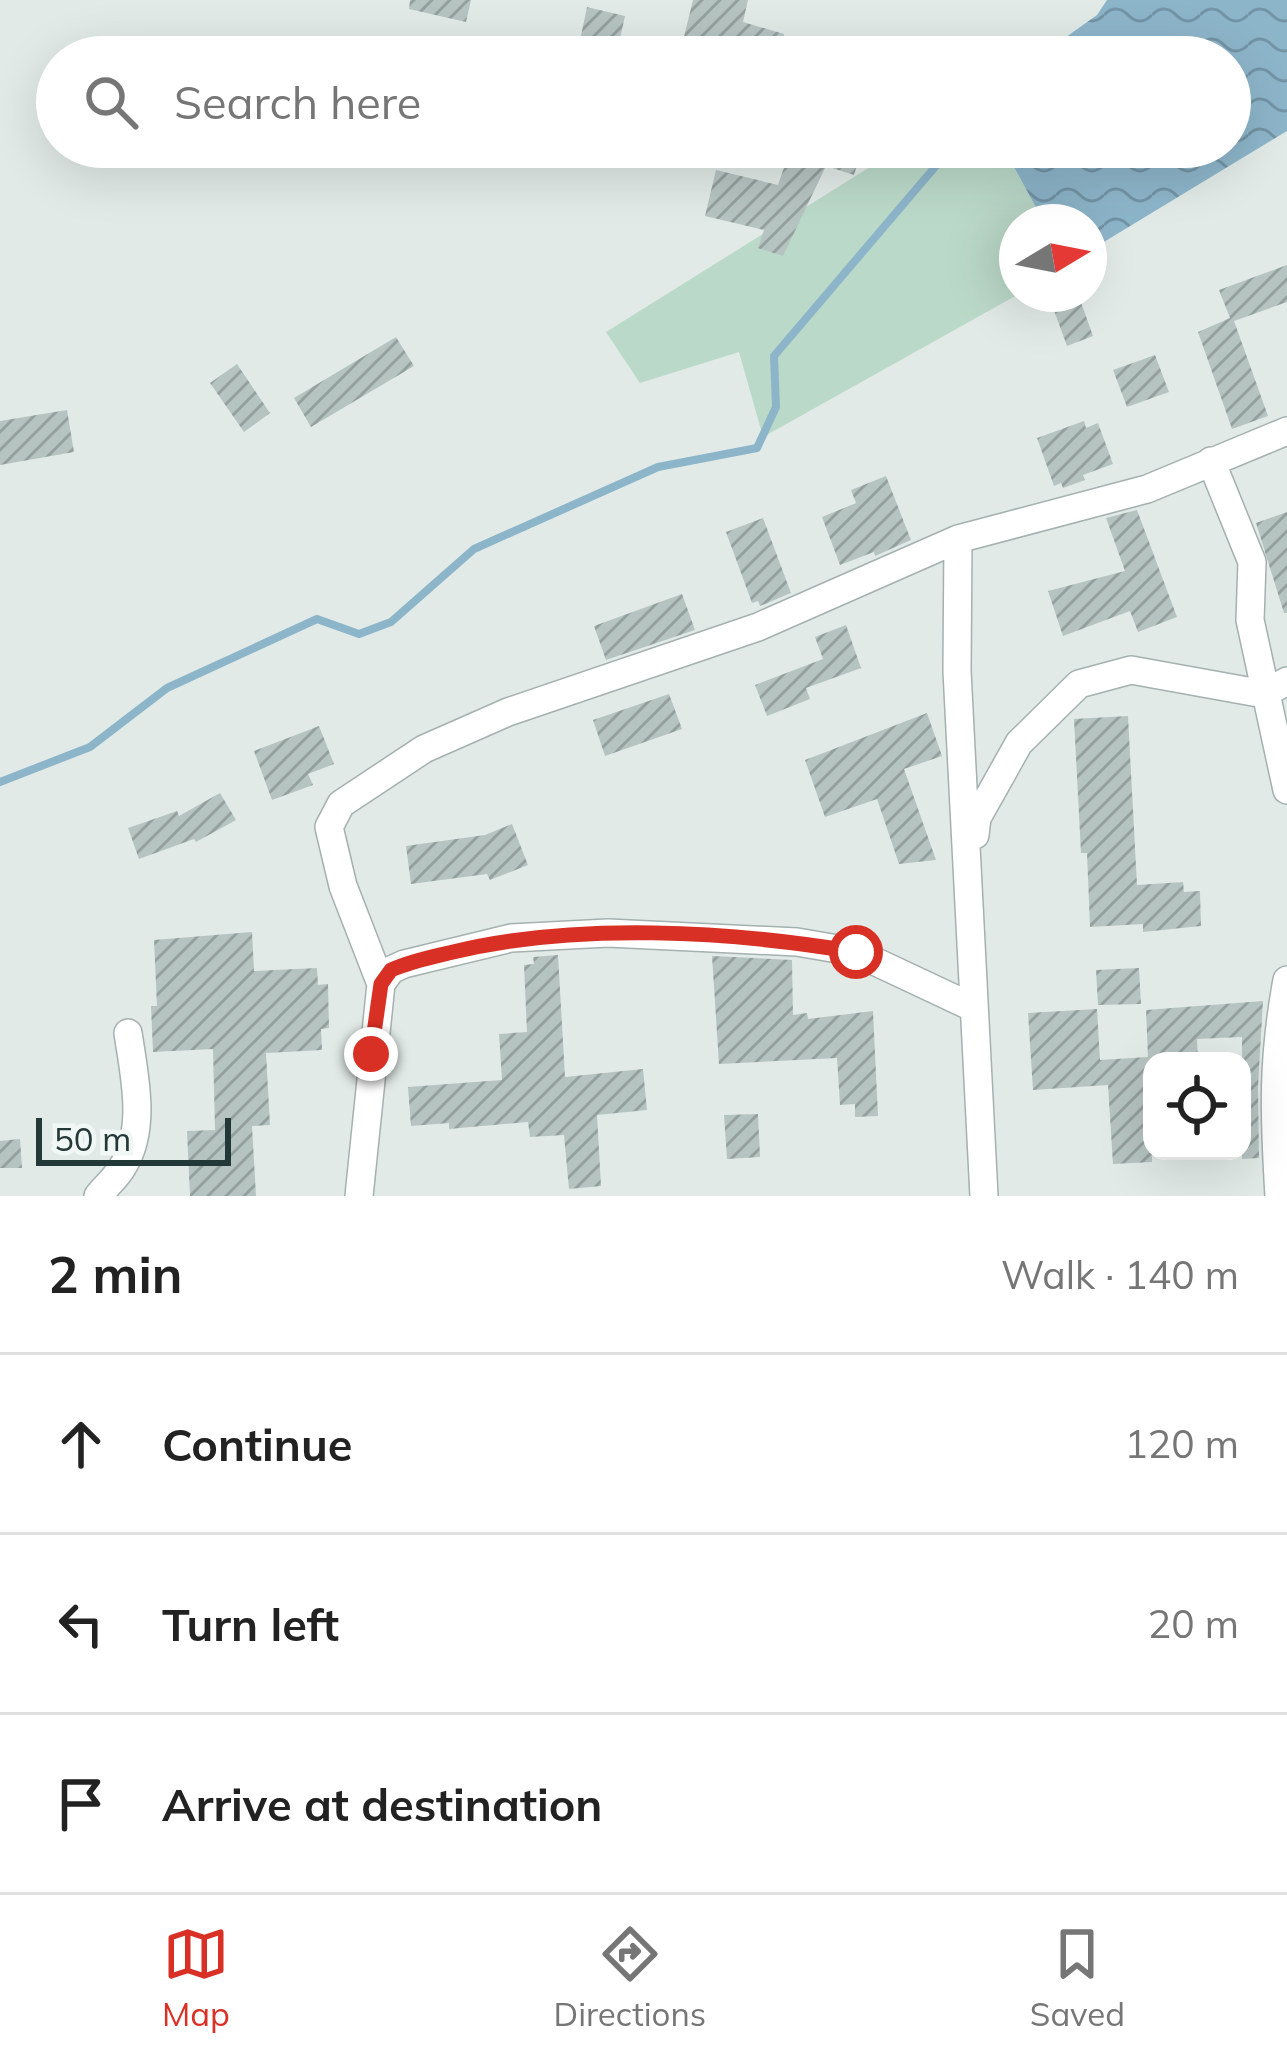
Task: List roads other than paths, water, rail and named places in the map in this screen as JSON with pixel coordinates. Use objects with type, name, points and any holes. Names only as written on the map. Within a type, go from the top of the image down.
[{"type":"street","points":[[359,1196],[381,984],[343,886],[329,827],[341,804],[424,749],[508,712],[758,627],[958,539],[1147,489],[1287,431]]},
{"type":"street","points":[[1211,461],[1252,562],[1250,620],[1275,688],[1287,790]]},
{"type":"street","points":[[958,539],[957,671],[984,1196]]},
{"type":"street","points":[[970,893],[977,818],[1018,742],[1079,684],[1131,670],[1275,688]]},
{"type":"street","points":[[381,984],[391,970],[404,964],[511,938],[608,933],[797,942],[856,952],[972,1006]]},
{"type":"street","points":[[1280,1196],[1274,1048],[1287,980]]},
{"type":"street","points":[[98,1196],[124,1166],[133,1144],[137,1101],[128,1033]]},
{"type":"water","points":[[1107,0],[1287,0],[1287,131],[1251,153],[1251,36],[1068,36],[1097,15]]},
{"type":"water","points":[[1014,168],[1226,168],[1107,240],[1107,204],[1034,204]]},
{"type":"waterway","points":[[0,782],[90,747],[167,688],[317,619],[359,634],[391,622],[474,549],[658,467],[757,448],[776,407],[774,356],[934,168]]}]
